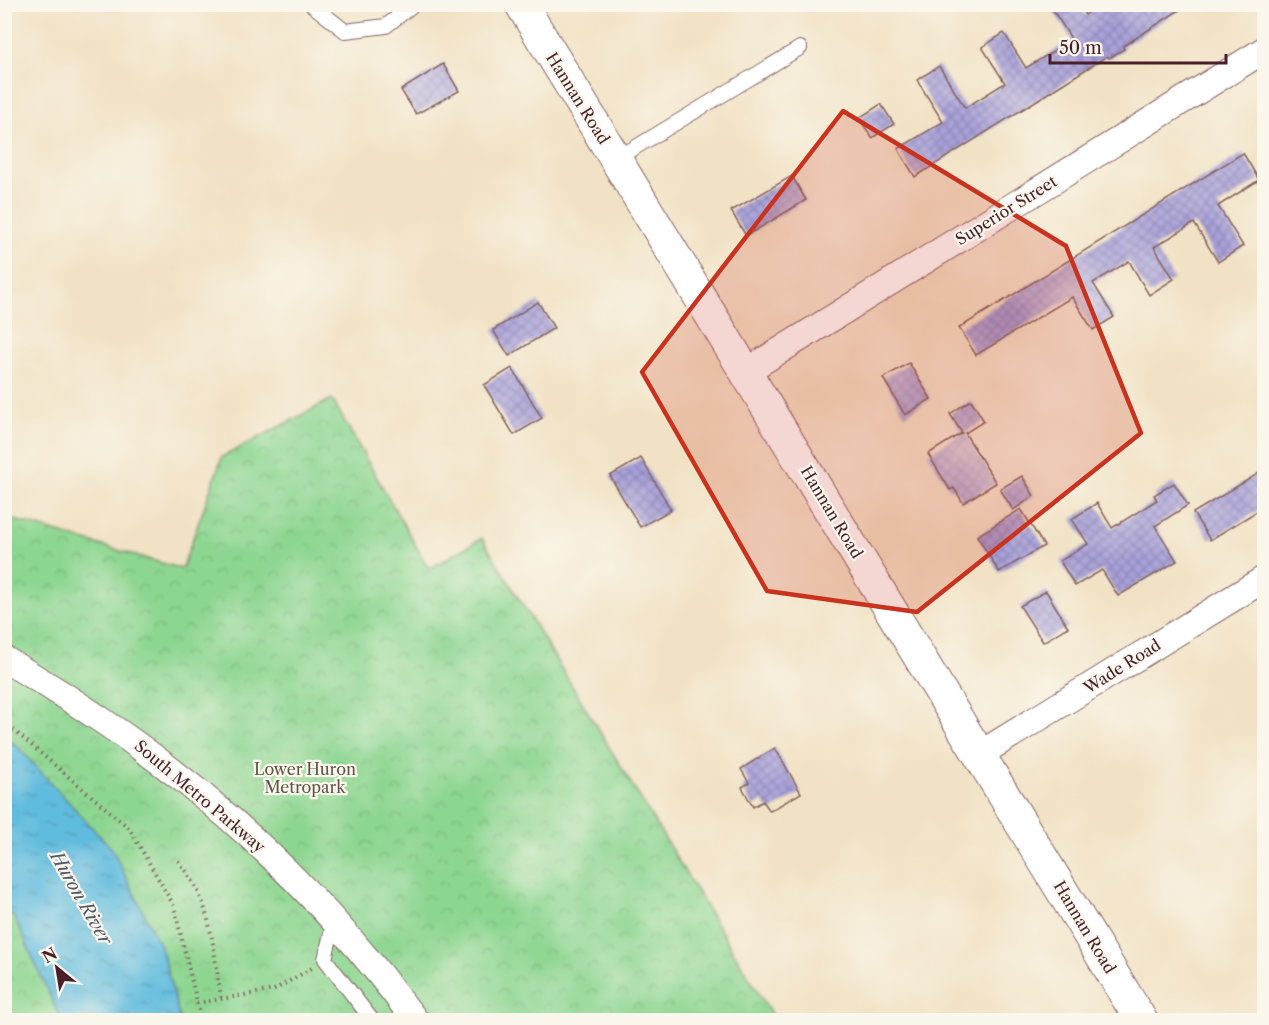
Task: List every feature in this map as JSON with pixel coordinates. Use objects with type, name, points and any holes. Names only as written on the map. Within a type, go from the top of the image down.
[{"type":"street","name":"Hannan Road","points":[[521,4],[747,370],[1141,1020]]},
{"type":"street","name":"Superior Street","points":[[747,370],[1264,50]]},
{"type":"street","name":"Wade Road","points":[[980,754],[1264,579]]},
{"type":"street","name":"South Metro Parkway","points":[[4,659],[65,695],[165,764],[256,840],[334,919],[415,1020]]},
{"type":"lane","points":[[310,4],[345,31],[386,26],[414,4]]},
{"type":"lane","points":[[616,159],[800,48]]},
{"type":"lane","points":[[334,919],[325,959],[372,1020]]},
{"type":"path","points":[[4,723],[129,828],[174,906],[201,1020]]},
{"type":"path","points":[[178,861],[192,877],[207,914],[221,997]]},
{"type":"path","points":[[197,1003],[221,997],[274,990],[325,959]]},
{"type":"highlighted area","points":[[843,111],[1066,246],[1141,433],[917,612],[767,591],[642,372]]},
{"type":"green space","name":"Lower Huron Metropark","points":[[332,399],[429,569],[482,538],[775,1020],[5,1020],[4,517],[182,569],[222,457]]},
{"type":"water","name":"Huron River","points":[[5,740],[15,744],[112,849],[162,950],[180,1020],[61,1020],[14,917],[5,911]]},
{"type":"building","points":[[1049,4],[1079,4],[1085,15],[1101,4],[1189,4],[1123,46],[1124,49],[1109,58],[1107,56],[915,177],[898,149],[943,122],[917,80],[939,66],[965,108],[1005,83],[982,47],[1004,33],[1026,68],[1072,40]]},
{"type":"building","points":[[443,64],[459,91],[416,114],[401,90]]},
{"type":"building","points":[[881,104],[894,124],[872,138],[859,118]]},
{"type":"building","points":[[1243,153],[1259,180],[1218,206],[1243,246],[1218,262],[1194,223],[1154,247],[1174,279],[1149,295],[1129,261],[1093,283],[1114,317],[1093,330],[1072,297],[976,355],[959,328]]},
{"type":"building","points":[[792,176],[806,200],[746,236],[731,211]]},
{"type":"building","points":[[538,302],[554,328],[509,356],[493,330]]},
{"type":"building","points":[[909,363],[931,399],[905,415],[883,378]]},
{"type":"building","points":[[512,368],[542,418],[514,435],[484,385]]},
{"type":"building","points":[[971,400],[984,421],[965,433],[996,483],[963,503],[954,488],[950,490],[928,454],[962,433],[950,414]]},
{"type":"building","points":[[641,458],[671,510],[640,527],[610,476]]},
{"type":"building","points":[[1264,470],[1264,507],[1210,540],[1193,513]]},
{"type":"building","points":[[1022,476],[1034,496],[1013,510],[1000,489]]},
{"type":"building","points":[[1174,483],[1188,505],[1155,526],[1177,561],[1118,596],[1102,570],[1075,586],[1060,561],[1088,544],[1072,519],[1097,503],[1112,528],[1157,500],[1154,495]]},
{"type":"building","points":[[1021,509],[1044,546],[999,572],[977,536]]},
{"type":"building","points":[[1046,591],[1068,627],[1043,642],[1020,606]]},
{"type":"building","points":[[775,748],[801,793],[770,811],[763,801],[753,807],[742,787],[749,783],[741,769]]}]
